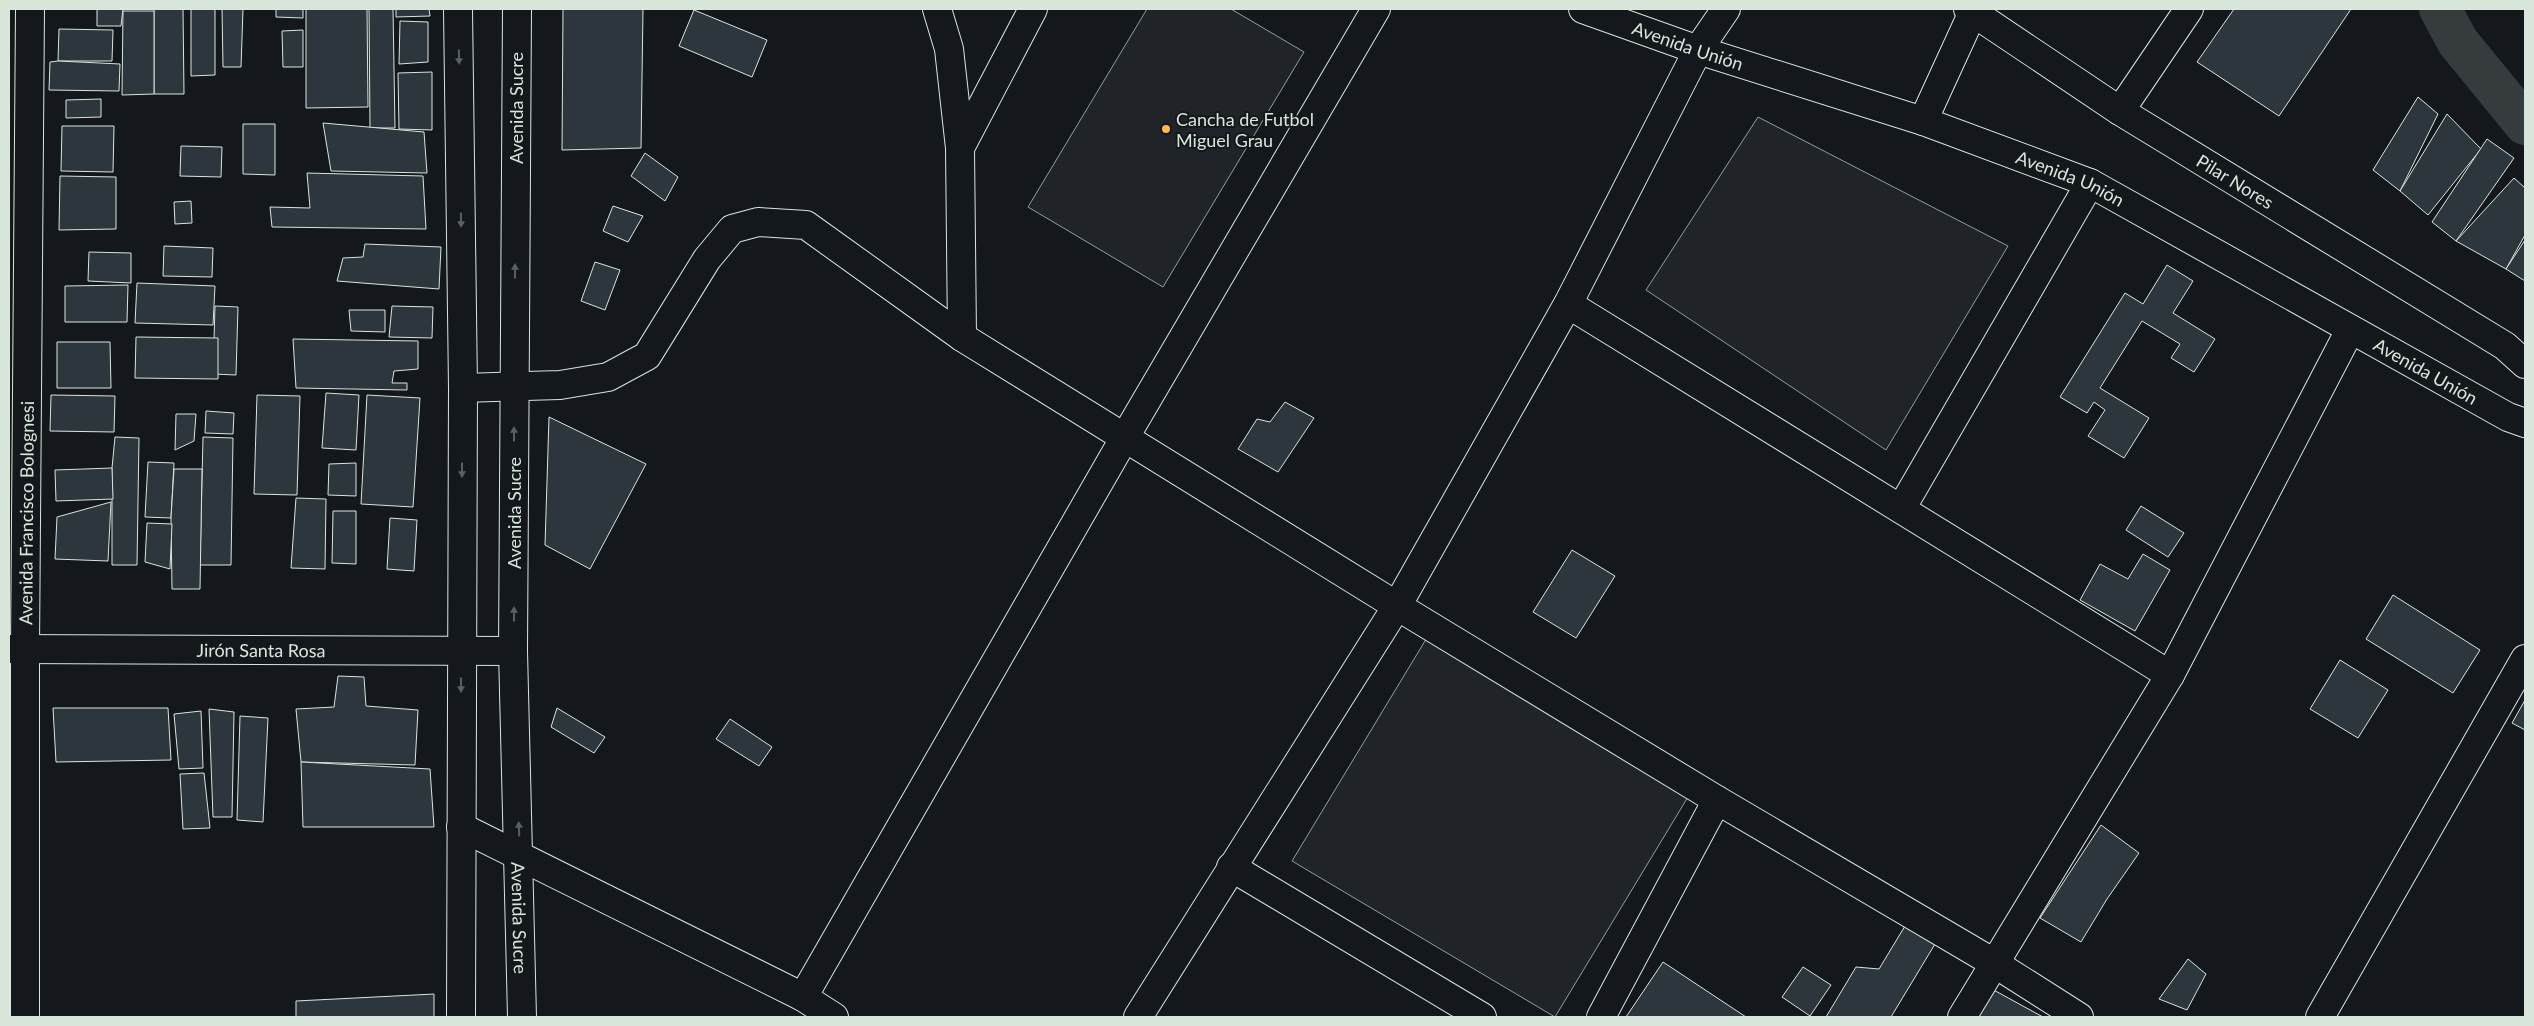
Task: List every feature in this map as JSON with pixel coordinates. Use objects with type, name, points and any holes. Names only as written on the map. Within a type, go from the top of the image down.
[{"type":"street","name":"Avenida Francisco Bolognesi","points":[[25,1017],[17,649],[30,9]]},
{"type":"street","points":[[458,9],[463,388],[461,1017]]},
{"type":"street","name":"Avenida Sucre","points":[[517,9],[514,651],[522,1017]]},
{"type":"street","points":[[937,9],[949,49],[960,148],[962,336]]},
{"type":"street","points":[[960,148],[1033,9]]},
{"type":"street","points":[[803,997],[1125,437],[1376,9]]},
{"type":"street","name":"Avenida Unión","points":[[1583,9],[1698,50],[1923,121],[2090,183],[2350,330],[2508,417],[2525,424]]},
{"type":"street","points":[[1138,1017],[1397,606],[1568,304],[1698,50],[1726,9]]},
{"type":"street","points":[[2120,111],[2189,9]]},
{"type":"street","points":[[1923,121],[1970,10]]},
{"type":"street","name":"Pilar Nores","points":[[1970,10],[2120,111],[2505,346],[2525,364]]},
{"type":"street","points":[[1901,509],[2090,183]]},
{"type":"street","points":[[463,388],[514,388],[560,385],[608,377],[647,356],[707,259],[732,229],[758,222],[806,225],[962,336],[1397,606],[1717,800],[1994,963],[2079,1017]]},
{"type":"street","points":[[1568,304],[2170,675]]},
{"type":"street","points":[[1962,1017],[2170,675],[2350,330]]},
{"type":"street","name":"Jirón Santa Rosa","points":[[17,649],[514,651]]},
{"type":"street","points":[[2320,1017],[2525,659]]},
{"type":"street","points":[[1601,1017],[1717,800]]},
{"type":"street","points":[[461,827],[803,997],[834,1017]]},
{"type":"street","points":[[1231,867],[1482,1017]]},
{"type":"shaded area","name":"Cancha de Futbol Miguel Grau","points":[[1147,9],[1231,9],[1304,52],[1163,287],[1028,207]]},
{"type":"shaded area","points":[[1758,117],[2008,246],[1886,450],[1646,290]]},
{"type":"shaded area","points":[[1431,631],[1694,787],[1555,1017],[1292,861]]},
{"type":"building","points":[[97,9],[123,9],[121,26],[97,26]]},
{"type":"building","points":[[154,9],[183,9],[184,94],[154,94]]},
{"type":"building","points":[[191,9],[215,9],[215,75],[191,76]]},
{"type":"building","points":[[222,9],[243,9],[241,67],[223,67]]},
{"type":"building","points":[[276,9],[303,9],[303,18],[276,17]]},
{"type":"building","points":[[306,9],[367,9],[368,107],[306,108]]},
{"type":"building","points":[[369,9],[393,9],[395,128],[370,128]]},
{"type":"building","points":[[396,9],[429,9],[430,16],[396,17]]},
{"type":"building","points":[[563,9],[643,9],[641,148],[562,150]]},
{"type":"building","points":[[2234,9],[2351,9],[2279,116],[2197,62]]},
{"type":"building","points":[[694,10],[767,40],[752,77],[679,46]]},
{"type":"building","points":[[123,11],[154,11],[154,94],[122,95]]},
{"type":"building","points":[[400,21],[428,22],[428,62],[399,64]]},
{"type":"building","points":[[59,29],[113,30],[112,61],[58,61]]},
{"type":"building","points":[[303,30],[303,67],[283,67],[282,31]]},
{"type":"building","points":[[50,62],[120,64],[119,91],[49,90]]},
{"type":"building","points":[[432,72],[432,130],[399,129],[398,73]]},
{"type":"building","points":[[2418,97],[2438,114],[2400,191],[2373,170]]},
{"type":"building","points":[[101,99],[101,117],[66,118],[66,100]]},
{"type":"building","points":[[2447,114],[2481,149],[2428,215],[2400,191]]},
{"type":"building","points":[[323,123],[424,132],[427,173],[331,171]]},
{"type":"building","points":[[243,124],[275,124],[275,175],[243,174]]},
{"type":"building","points":[[62,126],[114,126],[113,172],[61,171]]},
{"type":"building","points":[[2487,139],[2514,158],[2456,241],[2432,222]]},
{"type":"building","points":[[181,146],[222,147],[221,177],[180,176]]},
{"type":"building","points":[[645,153],[678,177],[665,201],[631,176]]},
{"type":"building","points":[[307,173],[423,176],[426,229],[272,227],[270,207],[310,208]]},
{"type":"building","points":[[60,176],[116,177],[116,229],[59,230]]},
{"type":"building","points":[[2514,178],[2525,188],[2525,235],[2506,269],[2456,241]]},
{"type":"building","points":[[191,201],[192,223],[175,224],[174,202]]},
{"type":"building","points":[[613,206],[643,216],[628,242],[603,231]]},
{"type":"building","points":[[2525,240],[2525,281],[2506,269]]},
{"type":"building","points":[[365,244],[441,247],[439,289],[337,281],[343,258],[363,257]]},
{"type":"building","points":[[164,246],[213,248],[212,277],[163,276]]},
{"type":"building","points":[[89,252],[131,253],[131,283],[88,281]]},
{"type":"building","points":[[595,262],[620,270],[605,310],[581,301]]},
{"type":"building","points":[[2167,265],[2193,281],[2173,313],[2215,339],[2194,372],[2171,358],[2180,344],[2142,321],[2100,388],[2149,418],[2124,458],[2088,436],[2105,410],[2094,402],[2087,413],[2060,397],[2125,293],[2143,304]]},
{"type":"building","points":[[137,283],[215,286],[213,325],[135,323]]},
{"type":"building","points":[[128,285],[127,322],[65,322],[65,286]]},
{"type":"building","points":[[215,306],[238,307],[236,375],[213,374]]},
{"type":"building","points":[[392,306],[433,307],[432,338],[389,337]]},
{"type":"building","points":[[349,310],[385,310],[385,332],[351,331]]},
{"type":"building","points":[[136,337],[218,338],[218,379],[135,378]]},
{"type":"building","points":[[293,339],[418,341],[418,369],[394,371],[392,383],[407,383],[407,390],[296,388]]},
{"type":"building","points":[[57,342],[110,342],[111,388],[57,388]]},
{"type":"building","points":[[326,393],[359,395],[356,450],[322,448]]},
{"type":"building","points":[[51,395],[115,396],[114,432],[50,431]]},
{"type":"building","points":[[257,395],[300,396],[297,495],[254,494]]},
{"type":"building","points":[[367,395],[420,398],[413,507],[361,504]]},
{"type":"building","points":[[1285,402],[1314,418],[1278,472],[1238,449],[1257,419],[1270,422]]},
{"type":"building","points":[[206,411],[234,413],[233,434],[205,433]]},
{"type":"building","points":[[176,414],[196,414],[194,441],[175,450]]},
{"type":"building","points":[[549,417],[646,464],[590,569],[545,545]]},
{"type":"building","points":[[115,437],[139,438],[137,565],[112,565],[112,468]]},
{"type":"building","points":[[203,437],[233,438],[231,565],[200,565]]},
{"type":"building","points":[[148,462],[174,463],[171,518],[145,517]]},
{"type":"building","points":[[356,463],[356,496],[328,495],[329,464]]},
{"type":"building","points":[[112,468],[113,499],[56,501],[55,470]]},
{"type":"building","points":[[174,469],[202,469],[200,589],[172,589],[171,518]]},
{"type":"building","points":[[296,498],[326,499],[325,569],[291,568]]},
{"type":"building","points":[[111,502],[108,561],[55,559],[57,517]]},
{"type":"building","points":[[2141,506],[2184,533],[2168,557],[2126,530]]},
{"type":"building","points":[[333,511],[356,511],[356,564],[332,563]]},
{"type":"building","points":[[390,518],[417,520],[414,571],[387,569]]},
{"type":"building","points":[[147,523],[172,524],[170,569],[145,562]]},
{"type":"building","points":[[1572,550],[1615,576],[1576,638],[1533,612]]},
{"type":"building","points":[[2143,554],[2170,570],[2135,631],[2080,600],[2100,564],[2128,579]]},
{"type":"building","points":[[2393,595],[2480,650],[2453,693],[2366,639]]},
{"type":"building","points":[[2340,660],[2388,690],[2358,738],[2310,709]]},
{"type":"building","points":[[338,676],[364,677],[366,706],[418,710],[415,765],[301,762],[296,709],[334,707]]},
{"type":"building","points":[[2525,700],[2525,730],[2512,723]]},
{"type":"building","points":[[53,708],[168,708],[171,760],[56,762]]},
{"type":"building","points":[[557,708],[605,737],[594,753],[551,727]]},
{"type":"building","points":[[209,709],[234,712],[232,817],[213,817]]},
{"type":"building","points":[[201,711],[203,768],[179,769],[174,714]]},
{"type":"building","points":[[240,716],[268,718],[263,822],[237,820]]},
{"type":"building","points":[[730,719],[772,747],[759,766],[716,739]]},
{"type":"building","points":[[301,762],[430,769],[434,827],[303,827]]},
{"type":"building","points":[[204,773],[210,828],[183,829],[180,774]]},
{"type":"building","points":[[2101,825],[2139,853],[2107,899],[2081,942],[2040,918]]},
{"type":"building","points":[[1905,926],[1935,944],[1891,1017],[1826,1017],[1856,967],[1879,969]]},
{"type":"building","points":[[2188,959],[2206,974],[2187,1010],[2159,999]]},
{"type":"building","points":[[1663,962],[1746,1017],[1626,1017]]},
{"type":"building","points":[[1803,967],[1831,985],[1810,1016],[1782,997]]},
{"type":"building","points":[[1990,988],[2043,1017],[1972,1017]]},
{"type":"building","points":[[434,994],[434,1017],[296,1017],[296,1001]]},
{"type":"waterway","points":[[2440,9],[2458,42],[2525,124]]},
{"type":"place","name":"Cancha de Futbol Miguel Grau","points":[[1166,129]]}]
